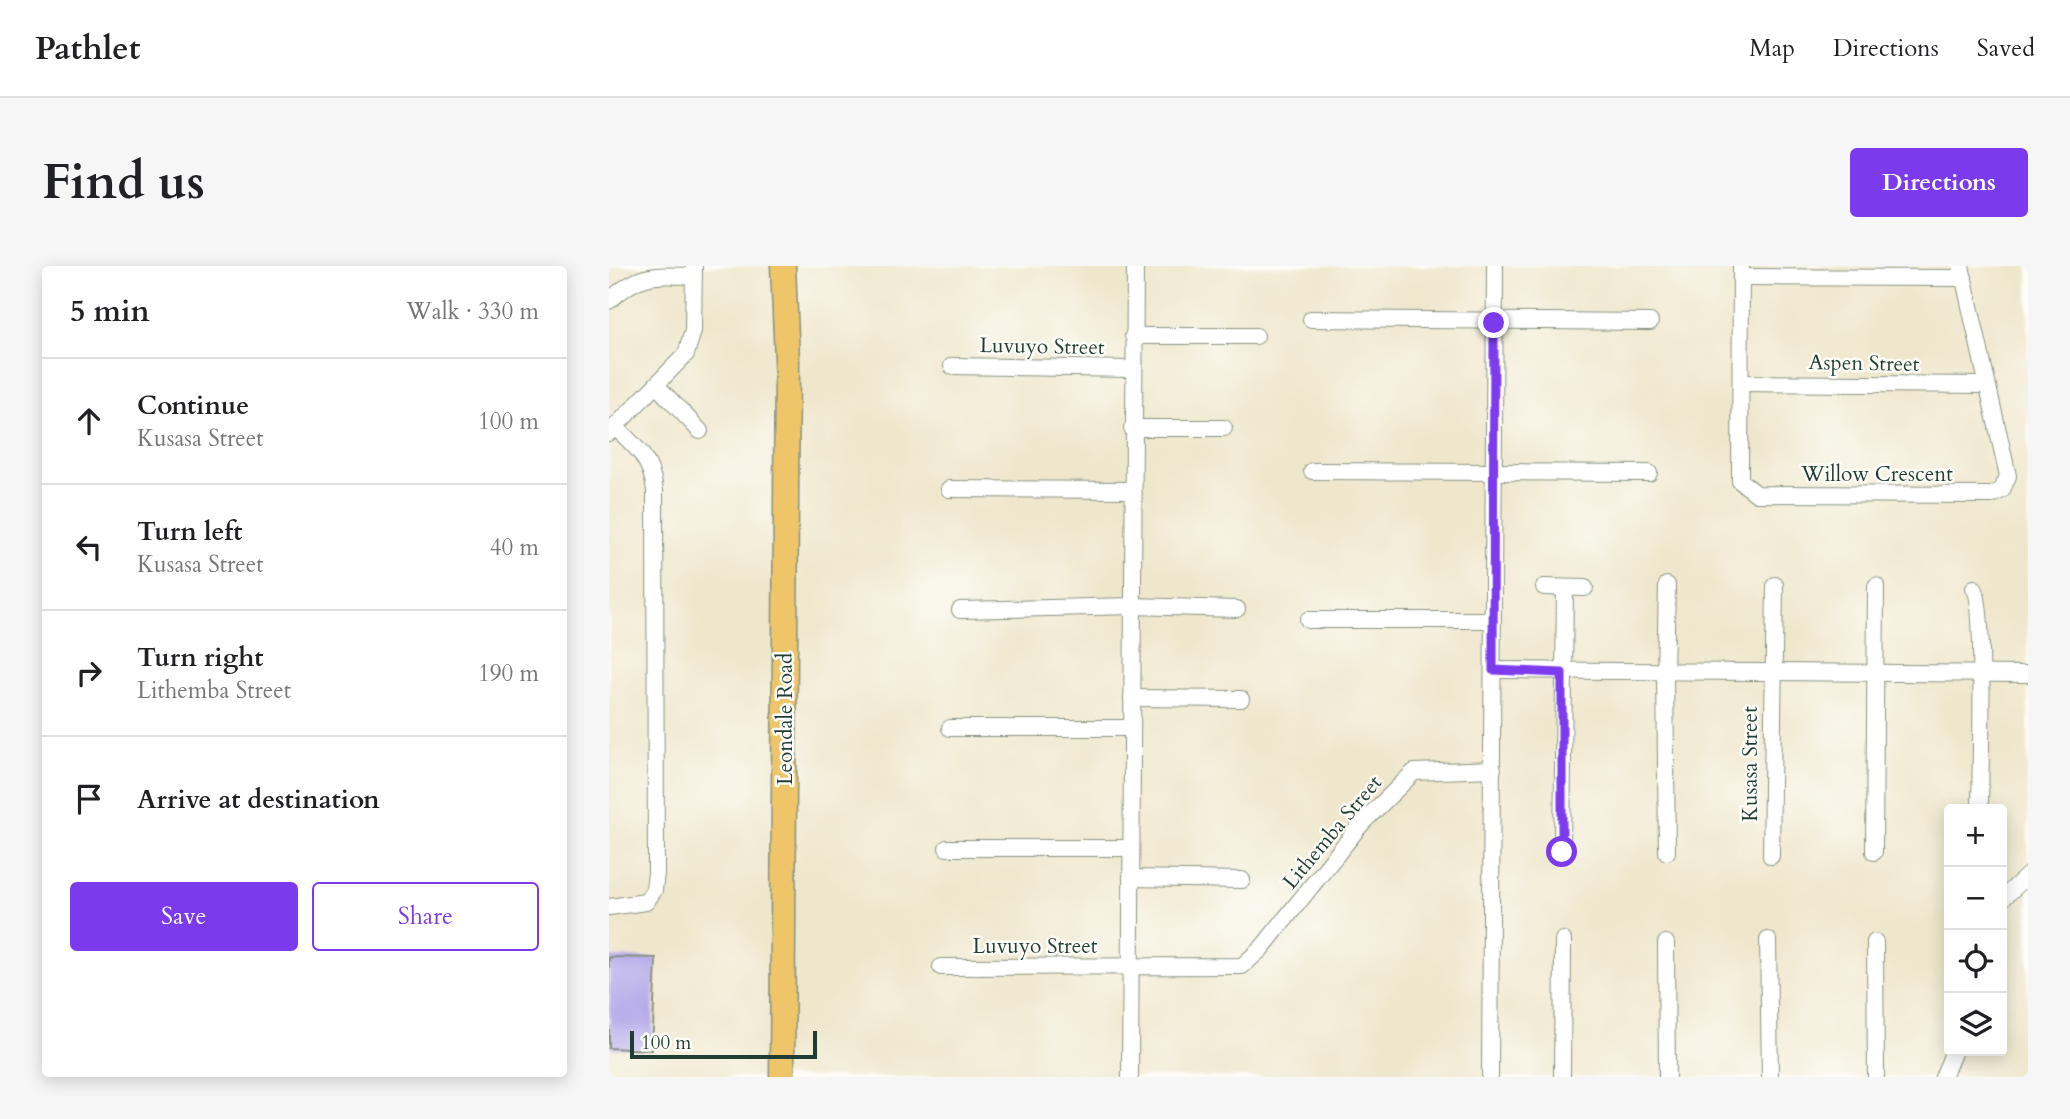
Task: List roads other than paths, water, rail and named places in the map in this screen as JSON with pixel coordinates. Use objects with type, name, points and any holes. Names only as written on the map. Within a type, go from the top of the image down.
[{"type":"main road","name":"Leondale Road","points":[[783,266],[787,360],[783,1075]]},
{"type":"main road","name":"Leondale Road","points":[[787,360],[795,266]]},
{"type":"street","name":"Luvuyo Street","points":[[1130,1077],[1133,606],[1131,490],[1135,266]]},
{"type":"street","points":[[1490,1077],[1495,266]]},
{"type":"street","points":[[609,301],[638,278],[694,271],[690,343],[680,363],[612,430],[646,457],[652,469],[655,491],[656,873],[654,890],[646,902],[609,906]]},
{"type":"street","points":[[1741,271],[1963,272]]},
{"type":"street","name":"Willow Crescent","points":[[1741,271],[1740,481],[1757,494],[1997,493],[2007,484],[2008,476],[1963,272]]},
{"type":"street","points":[[1311,319],[1494,323],[1650,322]]},
{"type":"street","points":[[1133,336],[1256,336]]},
{"type":"street","name":"Luvuyo Street","points":[[951,366],[1132,369]]},
{"type":"street","name":"Aspen Street","points":[[1741,383],[1987,385]]},
{"type":"street","points":[[657,386],[700,431]]},
{"type":"street","points":[[1132,428],[1224,428]]},
{"type":"street","points":[[1312,471],[1649,473]]},
{"type":"street","points":[[949,489],[1131,490]]},
{"type":"street","points":[[1667,585],[1665,674],[1668,852]]},
{"type":"street","name":"Kusasa Street","points":[[1771,856],[1771,672],[1775,585]]},
{"type":"street","points":[[1874,852],[1876,586]]},
{"type":"street","points":[[1544,587],[1585,588]]},
{"type":"street","points":[[1562,852],[1565,588]]},
{"type":"street","points":[[1974,588],[1978,597],[1980,804]]},
{"type":"street","points":[[960,610],[1133,606],[1237,609]]},
{"type":"street","points":[[1308,620],[1492,620]]},
{"type":"street","points":[[1493,670],[1665,674],[2028,674]]},
{"type":"street","points":[[1132,698],[1241,699]]},
{"type":"street","points":[[950,728],[1132,728]]},
{"type":"street","name":"Lithemba Street","points":[[1261,949],[1362,823],[1414,772],[1493,769]]},
{"type":"street","points":[[947,848],[1131,848]]},
{"type":"street","points":[[2007,895],[2021,885],[2028,875]]},
{"type":"street","points":[[1131,878],[1242,880]]},
{"type":"street","points":[[1562,1077],[1563,940]]},
{"type":"street","points":[[1768,940],[1770,1077]]},
{"type":"street","points":[[1875,942],[1875,1077]]},
{"type":"street","points":[[1666,943],[1667,1077]]},
{"type":"street","name":"Luvuyo Street","points":[[941,967],[1234,968],[1250,961],[1261,949]]},
{"type":"street","points":[[1944,1077],[1952,1056]]}]
